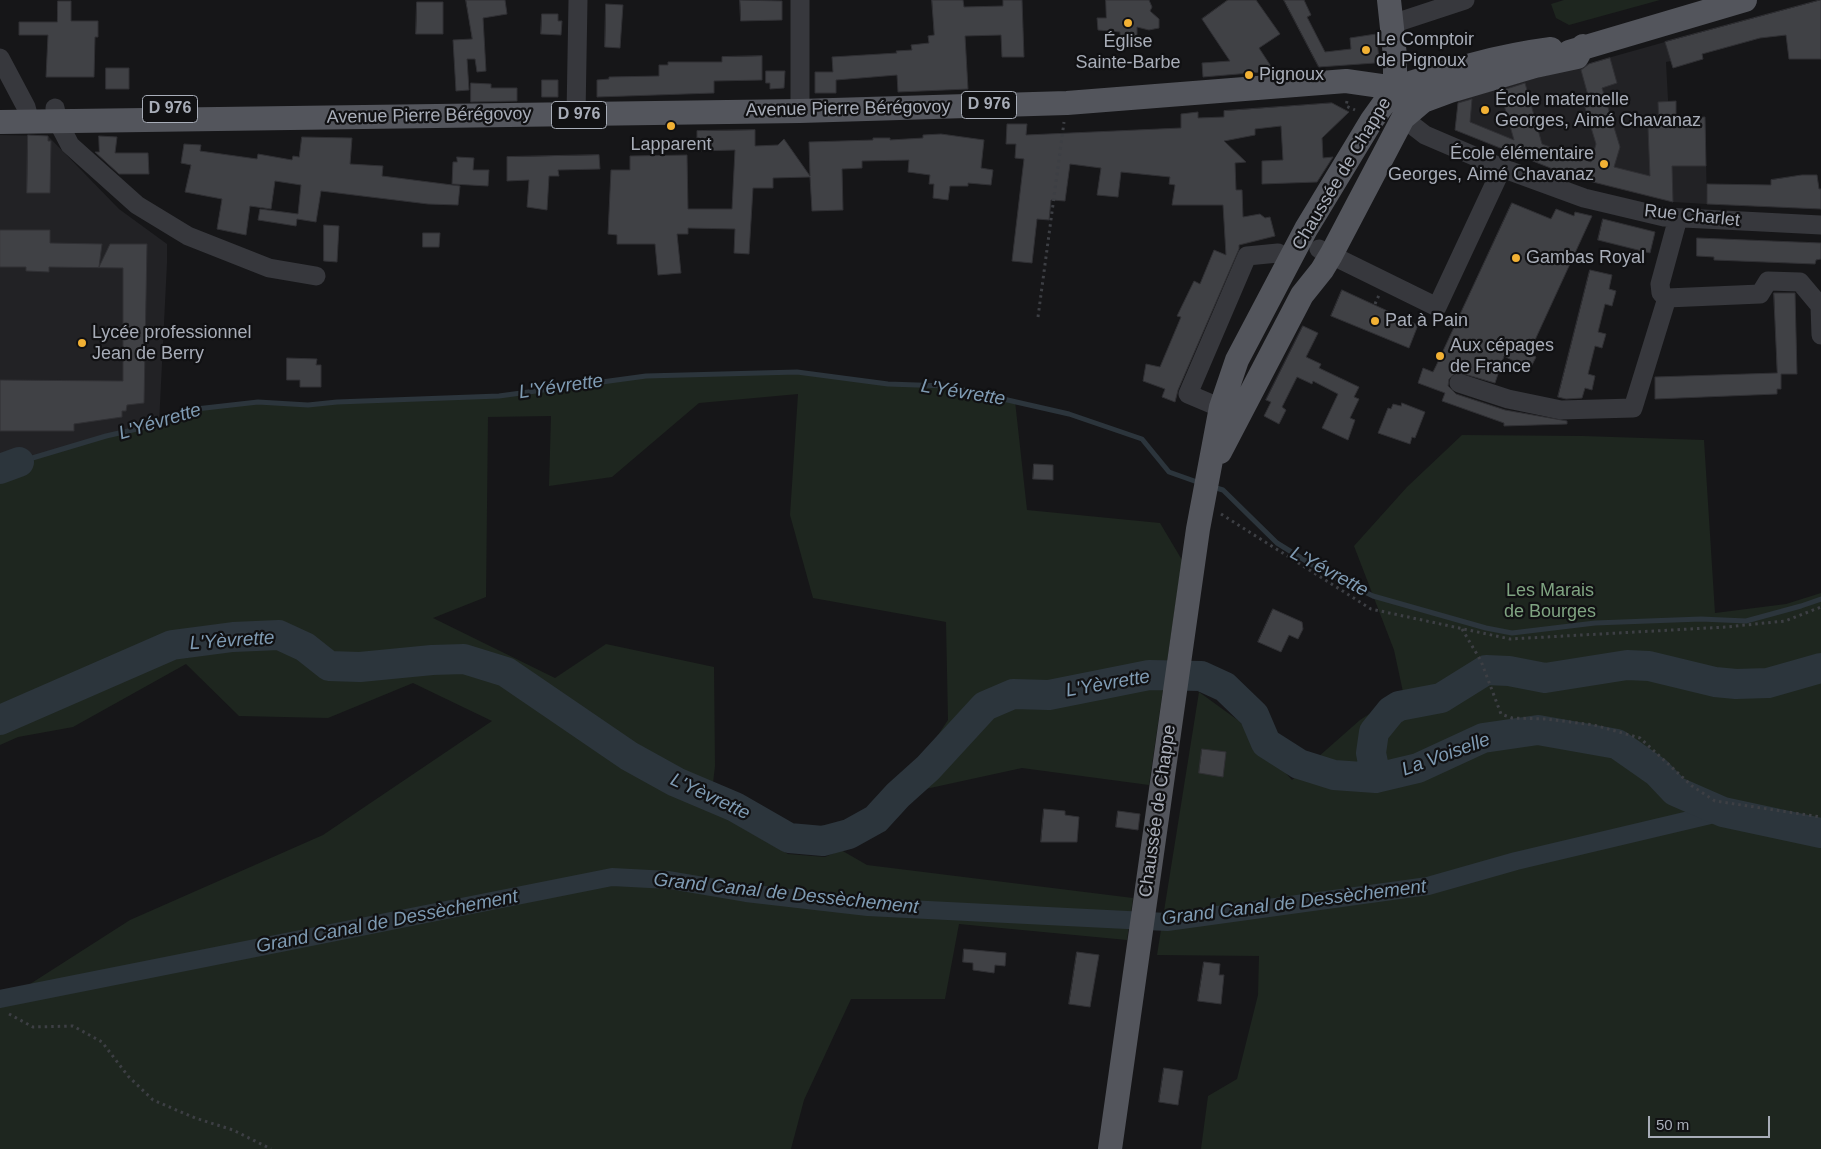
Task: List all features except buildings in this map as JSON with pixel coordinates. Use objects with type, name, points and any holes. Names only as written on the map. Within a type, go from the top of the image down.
[{"type":"main road","points":[[1389,0],[1395,88],[1403,118],[1423,102],[1535,66],[1577,57],[1583,46]]},
{"type":"main road","points":[[1395,88],[1437,74],[1512,54],[1583,46],[1745,0]]},
{"type":"main road","name":"Avenue Pierre Bérégovoy","points":[[43,115],[245,110],[300,118],[800,111],[1066,103],[1346,81],[1395,88]]},
{"type":"main road","points":[[1395,88],[1423,102]]},
{"type":"main road","name":"Chaussée de Chappe","points":[[1325,252],[1382,130],[1395,88]]},
{"type":"main road","name":"Chaussée de Chappe","points":[[1110,1149],[1202,504],[1209,473],[1230,411],[1238,360],[1290,260],[1372,120],[1395,88]]},
{"type":"main road","name":"D 976","points":[[0,107],[43,115]]},
{"type":"main road","name":"D 976","points":[[0,122],[43,115]]},
{"type":"main road","name":"Chaussée de Chappe","points":[[1230,411],[1302,295],[1311,264],[1325,252],[1403,118]]},
{"type":"street","points":[[576,115],[578,0]]},
{"type":"street","points":[[800,0],[800,111]]},
{"type":"street","points":[[1392,24],[1465,0]]},
{"type":"street","points":[[0,58],[43,115],[70,145],[137,205],[181,231],[269,268],[316,276]]},
{"type":"street","name":"Rue Charlet","points":[[1403,118],[1425,135],[1502,168],[1584,198],[1664,217],[1821,226]]},
{"type":"street","points":[[1325,252],[1437,307],[1502,168]]},
{"type":"street","points":[[1678,218],[1660,284],[1661,293],[1667,298],[1760,294],[1768,281],[1800,282],[1820,306],[1821,335]]},
{"type":"street","points":[[1230,411],[1188,394],[1247,256],[1278,253],[1290,260]]},
{"type":"street","points":[[1459,383],[1508,399],[1561,410],[1633,408],[1667,298]]},
{"type":"path","points":[[1347,101],[1346,106],[1356,110],[1357,120]]},
{"type":"path","points":[[1038,317],[1066,103]]},
{"type":"path","points":[[1202,504],[1371,609],[1510,639],[1726,627],[1784,621],[1821,607]]},
{"type":"path","points":[[1462,629],[1481,661],[1501,714],[1512,718],[1546,719],[1594,725],[1640,738],[1692,786],[1716,801],[1821,817]]},
{"type":"path","points":[[9,1014],[33,1027],[73,1026],[102,1042],[128,1076],[153,1100],[195,1118],[233,1130],[271,1149]]},
{"type":"shaded area","points":[[1665,42],[1671,61],[1666,62],[1669,118],[1705,117],[1707,204],[1673,202],[1573,177],[1455,130],[1458,100]]},
{"type":"shaded area","name":"Lycée professionnel Jean de Berry","points":[[0,135],[48,136],[119,209],[167,244],[167,263],[159,424],[106,436],[0,469]]},
{"type":"green space","points":[[1564,0],[1660,0],[1569,25],[1556,18],[1551,4]]},
{"type":"green space","points":[[797,372],[888,384],[946,386],[1015,401],[1027,510],[1160,523],[1182,560],[1149,785],[1022,768],[898,795],[948,720],[946,622],[813,598],[790,515],[798,394],[699,403],[612,477],[549,486],[551,416],[488,417],[486,597],[433,618],[555,678],[606,644],[714,667],[715,766],[710,809],[788,854],[825,857],[841,850],[867,865],[1133,898],[1127,940],[959,924],[945,999],[851,999],[804,1100],[791,1149],[0,1149],[0,997],[16,993],[130,920],[323,835],[492,721],[413,683],[328,718],[239,716],[186,664],[73,727],[18,737],[0,745],[0,469],[106,436],[159,424],[196,409],[258,402],[308,405],[337,402],[499,396],[646,376]]},
{"type":"green space","name":"Les Marais de Bourges","points":[[1462,435],[1704,440],[1715,613],[1786,604],[1821,593],[1821,1149],[1201,1149],[1208,1096],[1237,1079],[1258,995],[1259,956],[1157,955],[1199,692],[1239,721],[1292,780],[1360,720],[1403,692],[1394,650],[1354,546],[1407,487]]},
{"type":"waterway","name":"L'Yévrette","points":[[19,462],[106,436],[159,424],[196,409],[258,402],[308,405],[337,402],[499,396],[646,376],[797,372],[888,384],[946,386],[1069,414],[1142,439],[1169,472],[1200,483]]},
{"type":"waterway","points":[[0,469],[19,462]]},
{"type":"waterway","name":"L'Yévrette","points":[[1213,487],[1223,490],[1277,543],[1324,572],[1373,596],[1486,628],[1512,633],[1595,623],[1701,619],[1746,621],[1821,599]]},
{"type":"waterway","name":"L'Yèvrette","points":[[0,720],[172,645],[233,637],[279,635],[305,647],[329,666],[360,667],[464,659],[506,672],[629,756],[676,782],[735,807],[789,838],[823,841],[849,834],[876,819],[898,795],[928,768],[985,706],[1013,694],[1049,695],[1149,675],[1201,676],[1225,687],[1254,715],[1266,743],[1299,764],[1334,775],[1376,778],[1418,768],[1483,738],[1538,730],[1617,744],[1657,772],[1675,791],[1723,812],[1821,833]]},
{"type":"waterway","points":[[1376,778],[1371,753],[1374,732],[1391,711],[1399,706],[1441,698],[1486,670],[1509,671],[1545,678],[1627,665],[1649,666],[1715,682],[1736,684],[1768,683],[1821,668]]},
{"type":"waterway","name":"Grand Canal de Dessèchement","points":[[0,999],[612,877],[669,880],[746,893],[868,907],[1167,922],[1428,886],[1516,861],[1723,812]]},
{"type":"place","name":"Église Sainte-Barbe","points":[[1128,23]]},
{"type":"place","name":"Le Comptoir de Pignoux","points":[[1366,50]]},
{"type":"place","name":"Pignoux","points":[[1249,75]]},
{"type":"place","name":"École maternelle Georges, Aimé Chavanaz","points":[[1485,110]]},
{"type":"place","name":"Lapparent","points":[[671,126]]},
{"type":"place","name":"École élémentaire Georges, Aimé Chavanaz","points":[[1604,164]]},
{"type":"place","name":"Gambas Royal","points":[[1516,258]]},
{"type":"place","name":"Pat à Pain","points":[[1375,321]]},
{"type":"place","name":"Lycée professionnel Jean de Berry","points":[[82,343]]},
{"type":"place","name":"Aux cépages de France","points":[[1440,356]]},
{"type":"water label","name":"La Voiselle","points":[[1446,755]]}]
